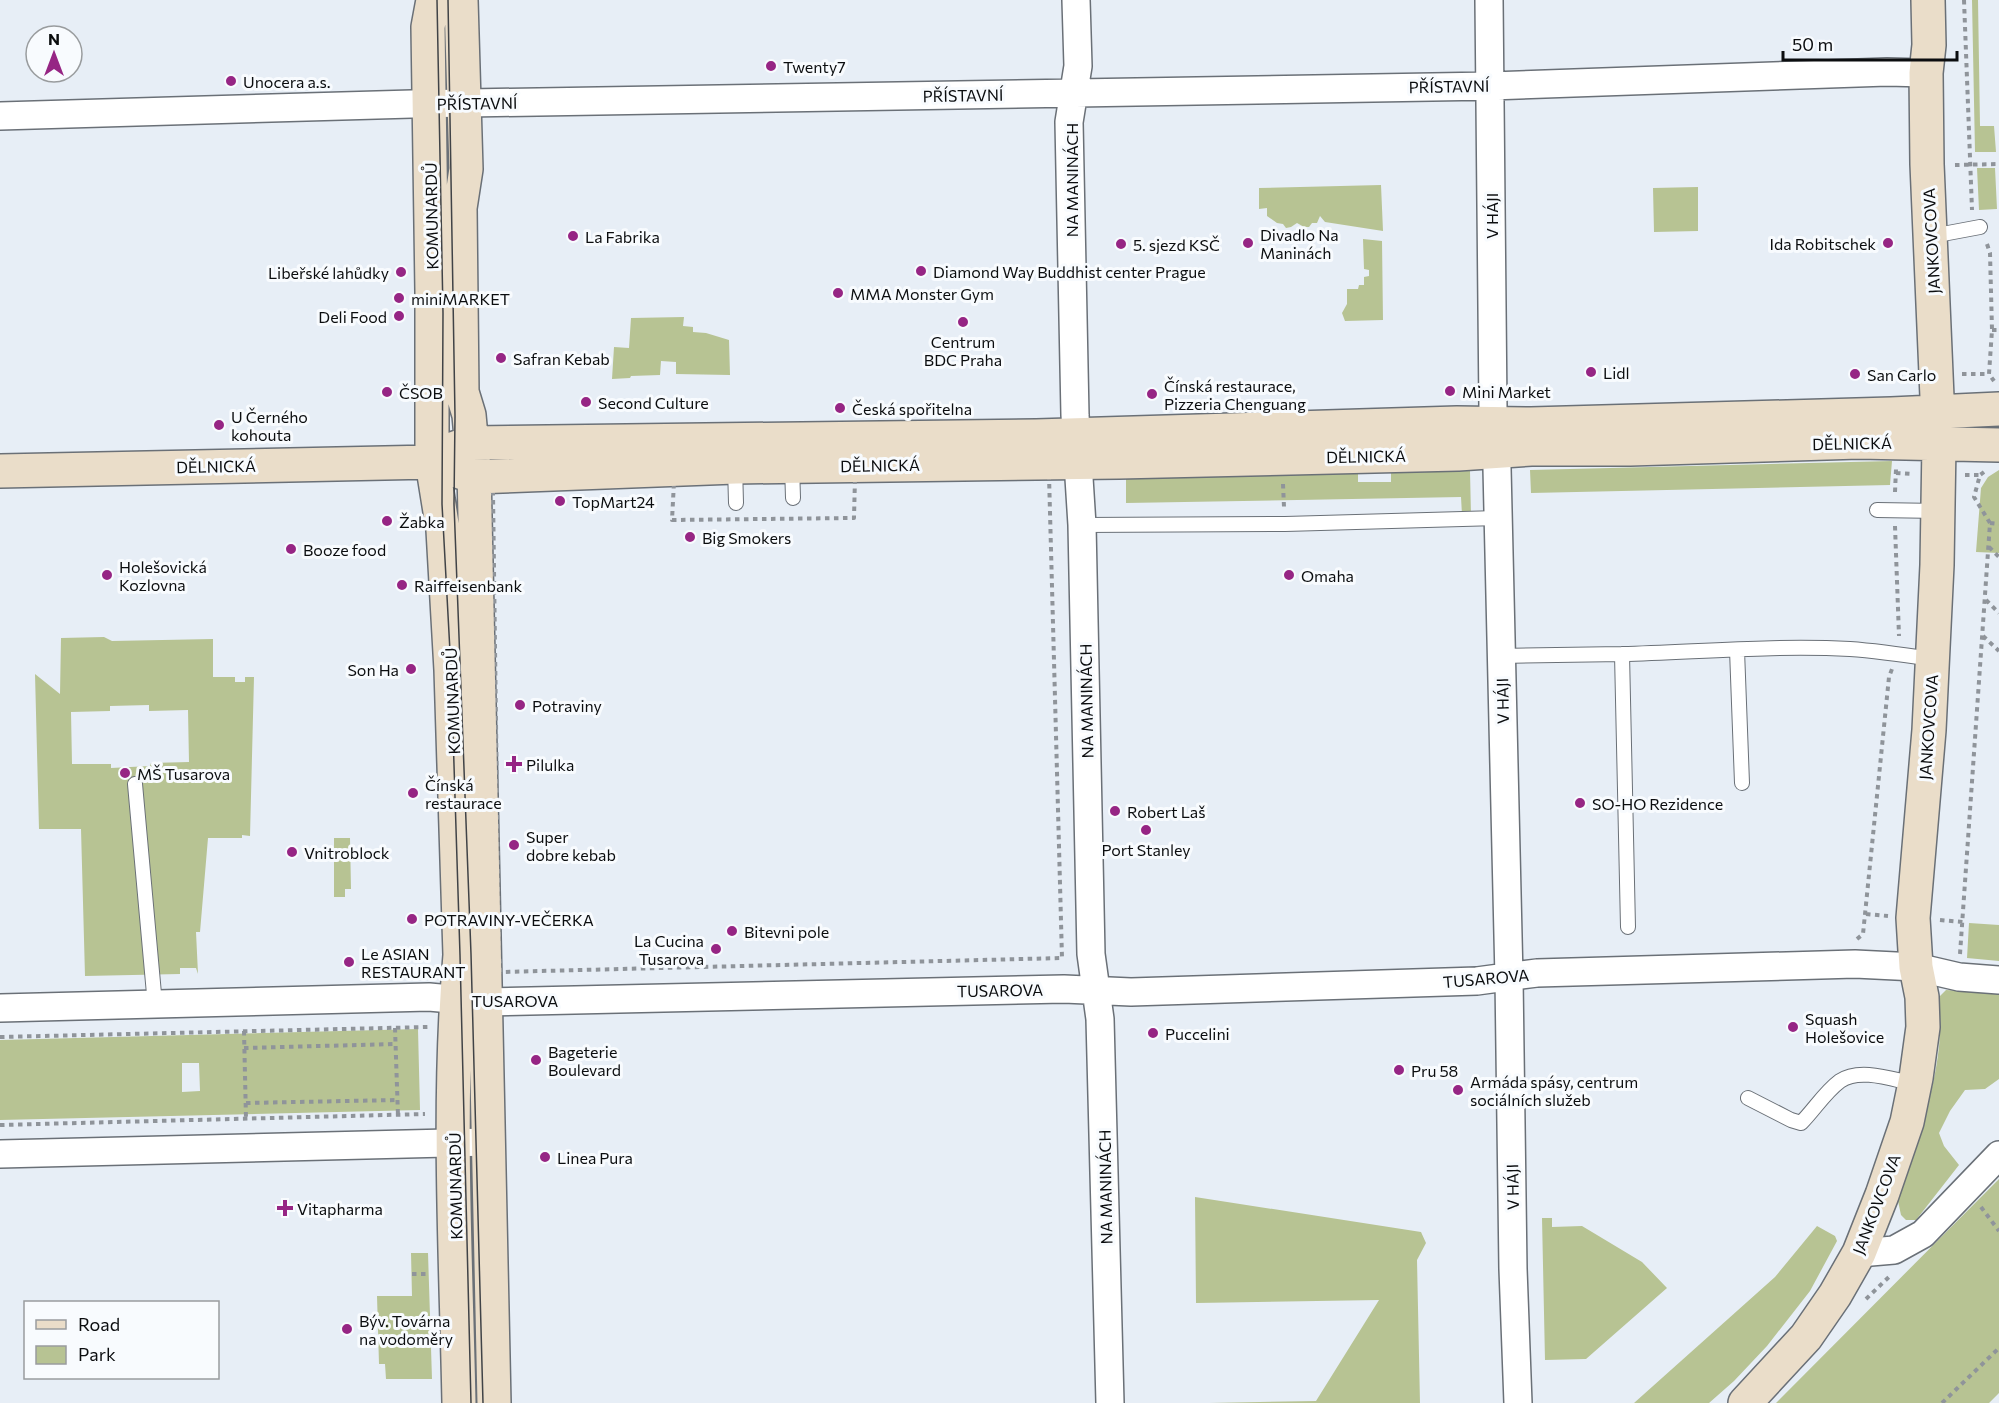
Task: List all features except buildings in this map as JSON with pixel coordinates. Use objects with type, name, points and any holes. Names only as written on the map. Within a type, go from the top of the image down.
[{"type":"street","name":"KOMUNARDŮ","points":[[433,0],[428,27],[432,462],[443,530],[451,670],[460,955],[470,1001],[488,1142],[494,1403]]},
{"type":"street","name":"KOMUNARDŮ","points":[[459,1403],[453,1143],[470,1001],[474,477],[469,416],[462,392],[460,208],[466,169],[461,0]]},
{"type":"street","name":"NA MANINÁCH","points":[[1076,0],[1078,66],[1069,122],[1077,448],[1082,525],[1091,954],[1100,1020],[1110,1403]]},
{"type":"street","name":"V HÁJI","points":[[1489,0],[1495,437],[1509,978],[1513,1269],[1518,1403]]},
{"type":"street","name":"JANKOVCOVA","points":[[1745,1403],[1806,1337],[1835,1295],[1859,1253],[1907,1122],[1923,1027],[1913,918],[1929,730],[1939,511],[1932,236],[1927,164],[1928,0]]},
{"type":"street","name":"PŘÍSTAVNÍ","points":[[0,116],[464,103],[1491,86],[1887,72],[1926,74]]},
{"type":"street","name":"DĚLNICKÁ","points":[[432,462],[454,447],[472,443],[735,453],[792,468],[1077,448],[1436,454],[1495,437],[1531,448],[1629,426],[1938,412],[1997,395]]},
{"type":"street","name":"DĚLNICKÁ","points":[[1629,426],[1859,442],[1999,445]]},
{"type":"street","name":"DĚLNICKÁ","points":[[0,471],[432,462],[474,477],[735,453]]},
{"type":"street","name":"TUSAROVA","points":[[0,1008],[429,997],[470,1001],[1143,991],[1477,981],[1537,973],[1855,964],[1916,967],[1959,977],[1999,980]]},
{"type":"street","points":[[0,1154],[488,1142]]},
{"type":"street","points":[[1859,1253],[1894,1250],[1923,1234],[1999,1155]]},
{"type":"lane","points":[[1932,236],[1980,227]]},
{"type":"lane","points":[[735,453],[736,502]]},
{"type":"lane","points":[[1877,510],[1939,511]]},
{"type":"lane","points":[[1082,525],[1285,524],[1498,518]]},
{"type":"lane","points":[[1501,656],[1848,649],[1891,652],[1932,659]]},
{"type":"lane","points":[[1737,650],[1742,783]]},
{"type":"lane","points":[[1622,654],[1628,927]]},
{"type":"lane","points":[[135,784],[155,1005]]},
{"type":"lane","points":[[1748,1098],[1801,1123],[1840,1081],[1850,1076],[1886,1078],[1915,1084]]},
{"type":"path","points":[[1964,0],[1972,213],[1990,253],[1992,330],[1989,374],[1997,395]]},
{"type":"path","points":[[1927,164],[1999,164]]},
{"type":"path","points":[[1992,330],[1999,330]]},
{"type":"path","points":[[1961,374],[1989,374]]},
{"type":"path","points":[[1898,375],[1913,375]]},
{"type":"path","points":[[1855,939],[1863,934],[1889,677],[1897,654],[1899,636],[1894,510],[1896,473],[1919,474]]},
{"type":"path","points":[[496,719],[493,492],[497,487],[674,482],[672,520],[854,519],[855,478],[1049,475],[1062,958],[501,972],[497,841]]},
{"type":"path","points":[[1959,977],[1990,523],[1974,497],[1980,475],[1964,475]]},
{"type":"path","points":[[1283,480],[1285,524]]},
{"type":"path","points":[[1990,523],[1999,524]]},
{"type":"path","points":[[1989,546],[1999,557]]},
{"type":"path","points":[[1985,600],[1999,613]]},
{"type":"path","points":[[1983,635],[1999,651]]},
{"type":"path","points":[[0,1037],[430,1027],[430,1032]]},
{"type":"path","points":[[395,1028],[398,1116]]},
{"type":"path","points":[[244,1031],[246,1119]]},
{"type":"path","points":[[244,1048],[396,1044]]},
{"type":"path","points":[[246,1103],[397,1100]]},
{"type":"path","points":[[0,1125],[433,1114]]},
{"type":"path","points":[[1979,1202],[1983,1211],[1999,1231]]},
{"type":"path","points":[[1858,1308],[1898,1267]]},
{"type":"path","points":[[412,1274],[429,1274]]},
{"type":"path","points":[[1942,1403],[1999,1348]]},
{"type":"green space","points":[[1972,0],[1978,0],[1980,126],[1994,126],[1996,152],[1975,152]]},
{"type":"green space","points":[[1977,168],[1995,168],[1997,209],[1979,210]]},
{"type":"green space","points":[[1381,185],[1383,231],[1325,222],[1320,216],[1317,223],[1312,223],[1309,227],[1297,223],[1286,228],[1267,216],[1267,208],[1259,209],[1259,188]]},
{"type":"green space","points":[[1698,187],[1698,231],[1654,232],[1653,188]]},
{"type":"green space","points":[[1363,239],[1382,241],[1383,320],[1345,321],[1342,313],[1347,304],[1347,289],[1358,289],[1359,285],[1364,285],[1364,277],[1369,276],[1369,270],[1364,269]]},
{"type":"green space","points":[[684,317],[683,326],[693,327],[693,332],[706,333],[729,340],[730,375],[676,374],[676,362],[661,361],[660,375],[612,379],[614,347],[629,348],[631,318]]},
{"type":"green space","points":[[1892,461],[1890,485],[1531,493],[1530,470]]},
{"type":"green space","points":[[1999,470],[1999,553],[1976,552],[1981,488],[1988,477]]},
{"type":"green space","points":[[1470,471],[1471,515],[1462,515],[1461,497],[1126,503],[1126,478],[1358,473],[1358,482],[1391,482],[1391,473]]},
{"type":"green space","name":"MŠ Tusarova","points":[[104,637],[112,641],[213,639],[213,677],[235,677],[235,682],[245,682],[245,677],[254,677],[250,836],[208,838],[200,932],[196,932],[198,974],[196,968],[180,968],[180,974],[85,976],[81,829],[39,829],[35,674],[60,694],[61,638]],"holes":[[[149,705],[149,711],[188,710],[189,762],[151,763],[150,766],[111,768],[111,764],[72,764],[71,712],[110,711],[110,706]]]},
{"type":"green space","points":[[334,838],[350,838],[351,889],[345,889],[345,897],[334,897]]},
{"type":"green space","points":[[1969,923],[1999,925],[1999,961],[1967,958]]},
{"type":"green space","points":[[1946,990],[1999,993],[1999,1079],[1985,1089],[1965,1090],[1950,1111],[1939,1133],[1944,1146],[1959,1165],[1916,1220],[1906,1220],[1901,1215],[1898,1201],[1929,1101],[1939,1047],[1938,998]]},
{"type":"green space","points":[[418,1029],[420,1110],[0,1120],[0,1040]],"holes":[[[182,1063],[199,1063],[200,1091],[182,1092]]]},
{"type":"green space","points":[[1999,1179],[1999,1393],[1989,1403],[1776,1403]]},
{"type":"green space","points":[[1195,1197],[1421,1232],[1426,1243],[1417,1260],[1420,1403],[1209,1403],[1316,1401],[1379,1300],[1196,1303]]},
{"type":"green space","points":[[1542,1218],[1552,1218],[1552,1227],[1582,1226],[1642,1262],[1667,1288],[1586,1359],[1545,1360]]},
{"type":"green space","points":[[1817,1226],[1835,1236],[1837,1241],[1810,1291],[1767,1346],[1734,1381],[1709,1403],[1634,1403],[1775,1277]]},
{"type":"green space","points":[[411,1253],[428,1253],[432,1379],[386,1379],[385,1364],[379,1364],[377,1296],[412,1296]]},
{"type":"tram line","points":[[437,0],[443,313],[442,504],[451,670],[471,1403]]},
{"type":"tram line","points":[[448,0],[455,416],[454,504],[471,954],[483,1403]]},
{"type":"place","name":"Twenty7","points":[[771,66]]},
{"type":"place","name":"Unocera a.s.","points":[[231,81]]},
{"type":"place","name":"La Fabrika","points":[[573,236]]},
{"type":"place","name":"Divadlo Na Maninách","points":[[1248,243]]},
{"type":"place","name":"Ida Robitschek","points":[[1888,243]]},
{"type":"place","name":"5. sjezd KSČ","points":[[1121,244]]},
{"type":"place","name":"Diamond Way Buddhist center Prague","points":[[921,271]]},
{"type":"place","name":"Libeřské lahůdky","points":[[401,272]]},
{"type":"place","name":"MMA Monster Gym","points":[[838,293]]},
{"type":"place","name":"miniMARKET","points":[[399,298]]},
{"type":"place","name":"Deli Food","points":[[399,316]]},
{"type":"place","name":"Centrum BDC Praha","points":[[963,322]]},
{"type":"place","name":"Safran Kebab","points":[[501,358]]},
{"type":"place","name":"Lidl","points":[[1591,372]]},
{"type":"place","name":"San Carlo","points":[[1855,374]]},
{"type":"place","name":"Mini Market","points":[[1450,391]]},
{"type":"place","name":"ČSOB","points":[[387,392]]},
{"type":"place","name":"Čínská restaurace, Pizzeria Chenguang","points":[[1152,394]]},
{"type":"place","name":"Second Culture","points":[[586,402]]},
{"type":"place","name":"Česká spořitelna","points":[[840,408]]},
{"type":"place","name":"U Černého kohouta","points":[[219,425]]},
{"type":"place","name":"TopMart24","points":[[560,501]]},
{"type":"place","name":"Žabka","points":[[387,521]]},
{"type":"place","name":"Big Smokers","points":[[690,537]]},
{"type":"place","name":"Booze food","points":[[291,549]]},
{"type":"place","name":"Holešovická Kozlovna","points":[[107,575]]},
{"type":"place","name":"Omaha","points":[[1289,575]]},
{"type":"place","name":"Raiffeisenbank","points":[[402,585]]},
{"type":"place","name":"Son Ha","points":[[411,669]]},
{"type":"place","name":"Potraviny","points":[[520,705]]},
{"type":"place","name":"Pilulka","points":[[514,764]]},
{"type":"place","name":"MŠ Tusarova","points":[[125,773]]},
{"type":"place","name":"Čínská restaurace","points":[[413,793]]},
{"type":"place","name":"SO-HO Rezidence","points":[[1580,803]]},
{"type":"place","name":"Robert Laš","points":[[1115,811]]},
{"type":"place","name":"Port Stanley","points":[[1146,830]]},
{"type":"place","name":"Super dobre kebab","points":[[514,845]]},
{"type":"place","name":"Vnitroblock","points":[[292,852]]},
{"type":"place","name":"POTRAVINY-VEČERKA","points":[[412,919]]},
{"type":"place","name":"Bitevni pole","points":[[732,931]]},
{"type":"place","name":"La Cucina Tusarova","points":[[716,949]]},
{"type":"place","name":"Le ASIAN RESTAURANT","points":[[349,962]]},
{"type":"place","name":"Squash Holešovice","points":[[1793,1027]]},
{"type":"place","name":"Puccelini","points":[[1153,1033]]},
{"type":"place","name":"Bageterie Boulevard","points":[[536,1060]]},
{"type":"place","name":"Pru 58","points":[[1399,1070]]},
{"type":"place","name":"Armáda spásy, centrum sociálních služeb","points":[[1458,1090]]},
{"type":"place","name":"Linea Pura","points":[[545,1157]]},
{"type":"place","name":"Vitapharma","points":[[285,1208]]},
{"type":"place","name":"Býv. Továrna na vodoměry","points":[[347,1329]]}]
